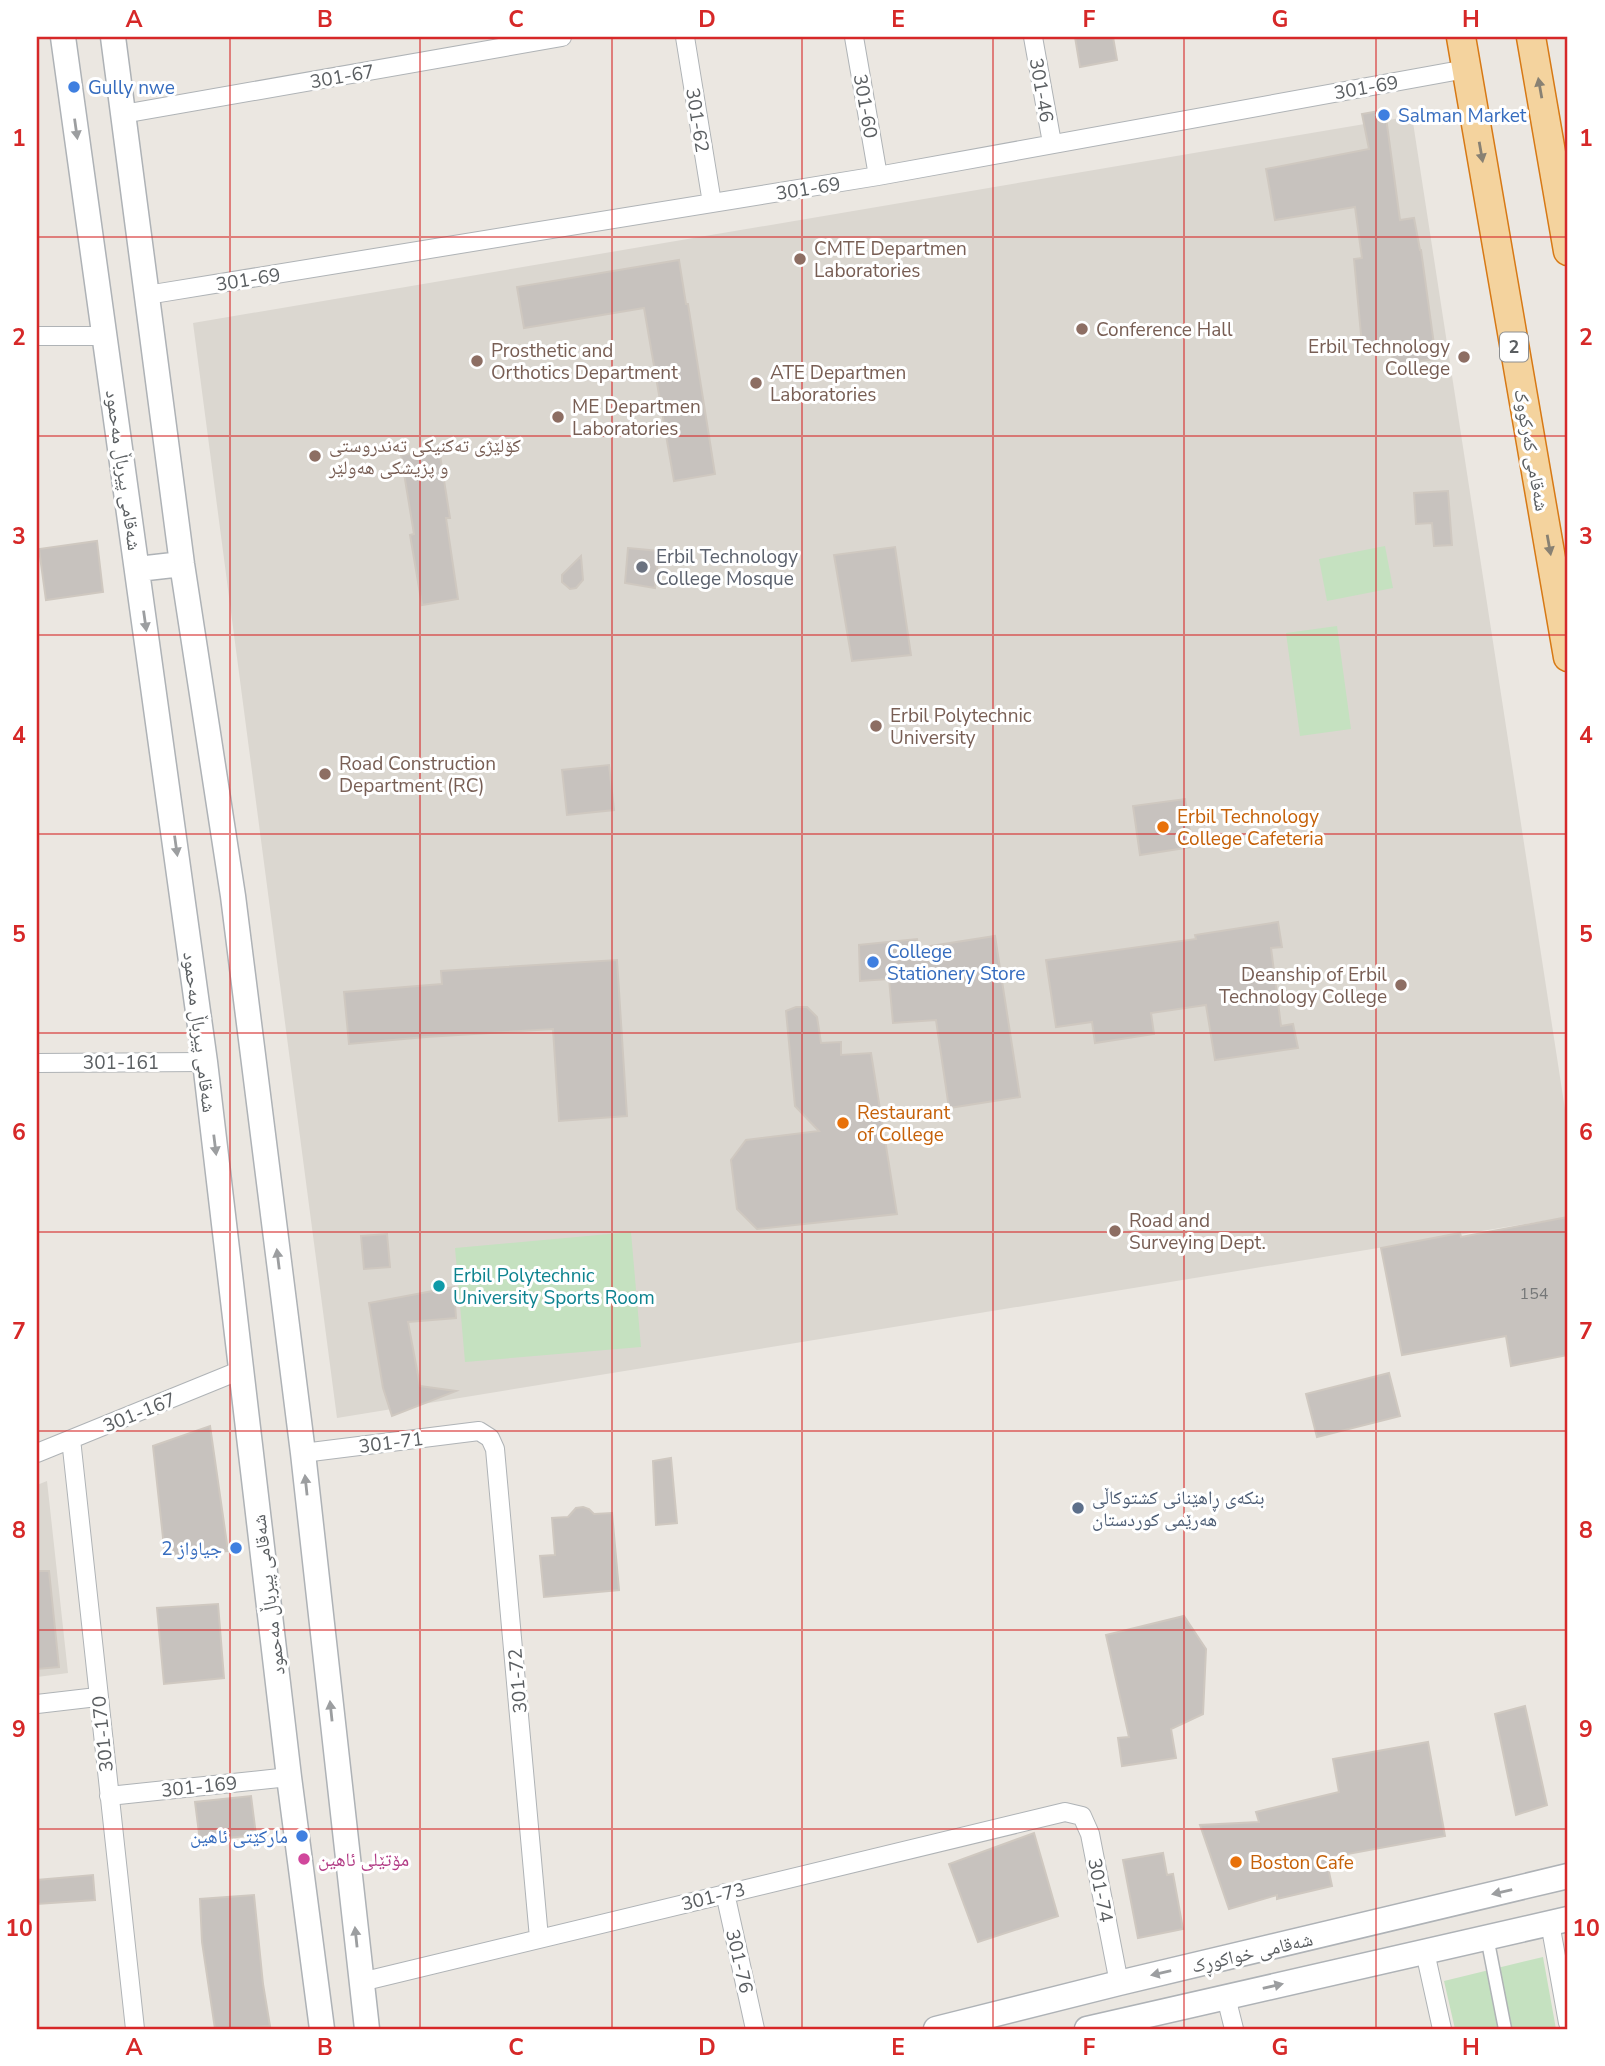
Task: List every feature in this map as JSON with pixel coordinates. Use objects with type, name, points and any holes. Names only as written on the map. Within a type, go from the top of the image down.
[{"type":"highway","name":"شەقامی کەرکووک","points":[[1461,37],[1568,657]]},
{"type":"highway","points":[[1531,37],[1568,251]]},
{"type":"main road","name":"شەقامی پیرباڵ مەحمود","points":[[63,37],[205,1062],[289,1777],[322,2029]]},
{"type":"main road","points":[[113,37],[182,564],[233,895],[303,1453],[367,2029]]},
{"type":"main road","points":[[138,569],[182,564]]},
{"type":"main road","name":"شەقامی خواکوڕک","points":[[936,2029],[1568,1877]]},
{"type":"main road","name":"شەقامی خواکوڕک","points":[[1087,2029],[1559,1921]]},
{"type":"street","name":"301-67","points":[[123,114],[491,43],[562,37]]},
{"type":"street","name":"301-62","points":[[685,37],[712,203]]},
{"type":"street","name":"301-60","points":[[854,37],[878,176]]},
{"type":"street","name":"301-46","points":[[1033,37],[1052,143]]},
{"type":"street","name":"301-69","points":[[147,295],[878,176],[1466,69]]},
{"type":"street","points":[[37,336],[106,336]]},
{"type":"street","name":"301-161","points":[[37,1063],[205,1062]]},
{"type":"street","name":"301-167","points":[[37,1453],[241,1370]]},
{"type":"street","name":"301-71","points":[[303,1453],[479,1431]]},
{"type":"street","name":"301-72","points":[[479,1431],[489,1438],[495,1449],[539,1938]]},
{"type":"street","name":"301-170","points":[[71,1439],[133,2029]]},
{"type":"street","points":[[37,1704],[97,1698]]},
{"type":"street","name":"301-169","points":[[109,1796],[289,1777]]},
{"type":"street","name":"301-73","points":[[361,1982],[1065,1812]]},
{"type":"street","name":"301-74","points":[[1065,1812],[1082,1816],[1090,1834],[1119,1983]]},
{"type":"street","name":"301-76","points":[[725,1893],[755,2029]]},
{"type":"street","points":[[1559,1921],[1568,2023]]},
{"type":"street","points":[[1487,1937],[1505,2029]]},
{"type":"street","points":[[1425,1952],[1442,2029]]},
{"type":"street","points":[[1226,1997],[1234,2029]]},
{"type":"shaded area","name":"Erbil Polytechnic University","points":[[1412,116],[1568,1129],[1568,1217],[337,1418],[193,323]]},
{"type":"shaded area","points":[[47,1481],[68,1673],[37,1677],[37,1485]]},
{"type":"green space","points":[[1385,546],[1393,588],[1327,601],[1319,559]]},
{"type":"green space","points":[[1337,626],[1351,729],[1300,736],[1286,633]]},
{"type":"green space","points":[[631,1232],[641,1347],[465,1362],[455,1248]]},
{"type":"green space","points":[[1543,1957],[1556,2029],[1455,2029],[1444,1981]]},
{"type":"building","points":[[1075,37],[1113,37],[1117,60],[1080,67]]},
{"type":"building","points":[[1385,110],[1400,220],[1414,218],[1436,359],[1393,364],[1391,342],[1362,345],[1354,259],[1362,258],[1355,207],[1275,220],[1266,169],[1369,149],[1362,114]]},
{"type":"building","points":[[679,260],[715,474],[674,481],[644,308],[524,328],[517,287]]},
{"type":"building","points":[[439,449],[450,518],[446,518],[458,599],[422,605],[410,535],[414,534],[401,455]]},
{"type":"building","points":[[1448,491],[1452,545],[1434,546],[1432,523],[1416,524],[1414,493]]},
{"type":"building","points":[[97,541],[103,592],[46,600],[39,549]]},
{"type":"building","points":[[895,547],[911,655],[852,661],[834,555]]},
{"type":"building","name":"Erbil Technology College Mosque","points":[[628,548],[659,551],[655,588],[625,583]]},
{"type":"building","points":[[581,556],[583,580],[576,588],[570,589],[562,582],[562,575]]},
{"type":"building","points":[[609,765],[614,810],[567,815],[562,770]]},
{"type":"building","name":"Erbil Technology College Cafeteria","points":[[1185,799],[1192,847],[1140,855],[1133,806]]},
{"type":"building","points":[[1278,922],[1282,947],[1271,948],[1281,1026],[1293,1024],[1298,1048],[1215,1060],[1206,1005],[1151,1013],[1154,1034],[1095,1043],[1092,1022],[1056,1027],[1046,960],[1196,939],[1195,935]]},
{"type":"building","points":[[995,936],[1020,1097],[949,1108],[936,1020],[893,1023],[889,979],[860,981],[859,945],[917,939],[918,948]]},
{"type":"building","points":[[617,960],[627,1116],[559,1121],[553,1029],[349,1044],[344,992],[442,984],[441,971]]},
{"type":"building","name":"Restaurant of College","points":[[807,1007],[817,1017],[821,1043],[841,1042],[841,1055],[871,1053],[897,1214],[757,1229],[737,1209],[731,1160],[746,1140],[819,1131],[795,1106],[786,1011]]},
{"type":"building","points":[[1568,1217],[1568,1355],[1511,1366],[1506,1336],[1402,1355],[1381,1248],[1460,1233],[1461,1237]]},
{"type":"building","points":[[387,1234],[390,1267],[364,1269],[361,1236]]},
{"type":"building","points":[[454,1287],[456,1318],[408,1322],[420,1386],[456,1391],[392,1416],[383,1388],[369,1303]]},
{"type":"building","points":[[1389,1373],[1400,1416],[1317,1437],[1306,1394]]},
{"type":"building","points":[[210,1426],[228,1551],[165,1556],[153,1446]]},
{"type":"building","points":[[671,1458],[677,1523],[656,1525],[653,1461]]},
{"type":"building","points":[[583,1507],[594,1514],[612,1513],[619,1590],[544,1597],[540,1556],[555,1555],[552,1518],[568,1517],[576,1508]]},
{"type":"building","points":[[37,1571],[49,1571],[59,1667],[37,1669]]},
{"type":"building","points":[[218,1604],[224,1678],[164,1684],[157,1608]]},
{"type":"building","points":[[1184,1616],[1206,1649],[1203,1714],[1171,1729],[1176,1758],[1122,1766],[1118,1738],[1129,1737],[1106,1635]]},
{"type":"building","points":[[1525,1706],[1547,1805],[1516,1815],[1495,1714]]},
{"type":"building","points":[[1428,1742],[1445,1836],[1326,1858],[1332,1886],[1277,1899],[1277,1895],[1229,1909],[1200,1825],[1259,1822],[1256,1812],[1339,1792],[1333,1759]]},
{"type":"building","points":[[251,1796],[256,1835],[200,1841],[195,1802]]},
{"type":"building","points":[[1034,1833],[1058,1916],[978,1942],[949,1864]]},
{"type":"building","points":[[1163,1853],[1167,1875],[1173,1874],[1183,1929],[1138,1938],[1123,1860]]},
{"type":"building","points":[[93,1875],[95,1900],[37,1904],[37,1880]]},
{"type":"building","points":[[254,1895],[270,2026],[215,2029],[202,1942],[200,1899]]},
{"type":"place","name":"Gully nwe","points":[[74,87]]},
{"type":"place","name":"Salman Market","points":[[1384,115]]},
{"type":"place","name":"CMTE Departmen Laboratories","points":[[800,259]]},
{"type":"place","name":"Conference Hall","points":[[1082,329]]},
{"type":"place","name":"Erbil Technology College","points":[[1464,357]]},
{"type":"place","name":"Prosthetic and Orthotics Department","points":[[477,361]]},
{"type":"place","name":"ATE Departmen Laboratories","points":[[756,383]]},
{"type":"place","name":"ME Departmen Laboratories","points":[[558,417]]},
{"type":"place","name":"کۆلێژی تەکنیکی تەندروستی و پزیشکی هەولێر","points":[[315,456]]},
{"type":"place","name":"Erbil Technology College Mosque","points":[[642,567]]},
{"type":"place","name":"Erbil Polytechnic University","points":[[876,726]]},
{"type":"place","name":"Road Construction Department (RC)","points":[[325,774]]},
{"type":"place","name":"Erbil Technology College Cafeteria","points":[[1163,827]]},
{"type":"place","name":"College Stationery Store","points":[[873,962]]},
{"type":"place","name":"Deanship of Erbil Technology College","points":[[1401,985]]},
{"type":"place","name":"Restaurant of College","points":[[843,1123]]},
{"type":"place","name":"Road and Surveying Dept.","points":[[1115,1231]]},
{"type":"place","name":"Erbil Polytechnic University Sports Room","points":[[439,1286]]},
{"type":"place","name":"بنکەی ڕاهێنانی کشتوکاڵی هەرێمی کوردستان","points":[[1078,1508]]},
{"type":"place","name":"جیاواز 2","points":[[236,1548]]},
{"type":"place","name":"مارکێتی ئاهین","points":[[302,1836]]},
{"type":"place","name":"مۆتێلی ئاهین","points":[[304,1859]]},
{"type":"place","name":"Boston Cafe","points":[[1236,1862]]}]
